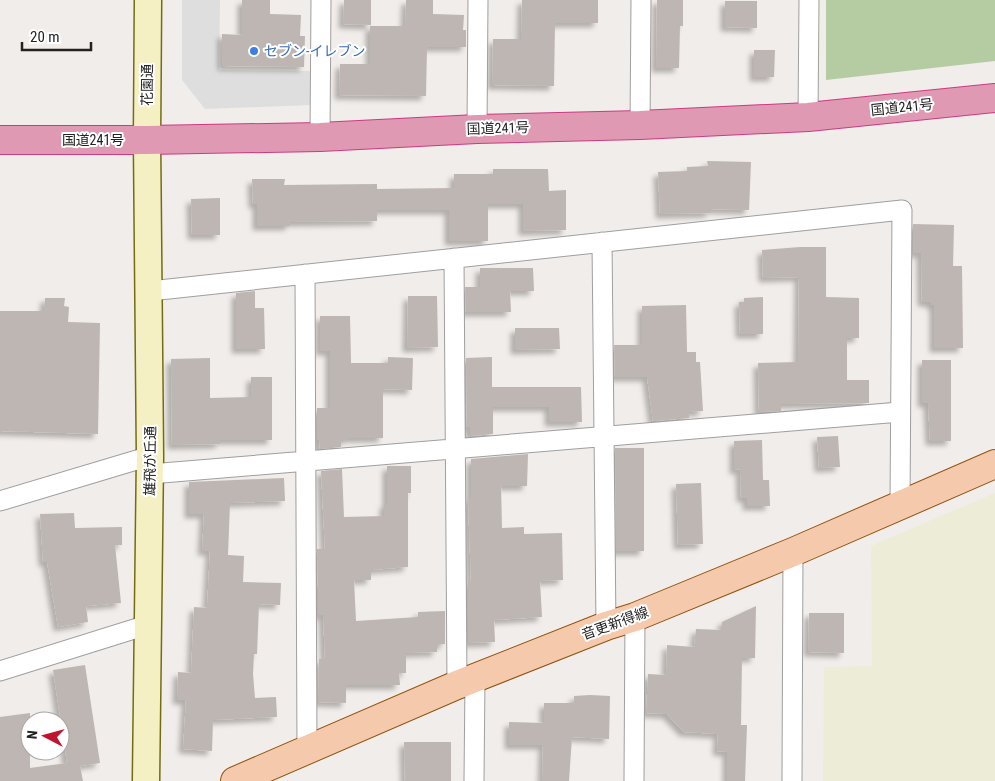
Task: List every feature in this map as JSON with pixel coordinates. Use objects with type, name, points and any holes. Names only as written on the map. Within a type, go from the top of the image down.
[{"type":"highway","name":"国道241号","points":[[0,140],[147,140],[320,136],[808,117],[995,98]]},
{"type":"main road","name":"音更新得線","points":[[235,781],[466,682],[606,626],[635,617],[793,552],[995,464]]},
{"type":"street","name":"花園通","points":[[147,140],[148,0]]},
{"type":"street","points":[[320,136],[321,0]]},
{"type":"street","points":[[477,129],[478,0]]},
{"type":"street","points":[[640,124],[641,0]]},
{"type":"street","points":[[808,117],[809,0]]},
{"type":"street","name":"雄飛が丘通","points":[[146,781],[150,465],[150,291],[147,140]]},
{"type":"street","points":[[150,291],[902,210],[900,506]]},
{"type":"street","points":[[602,242],[606,626]]},
{"type":"street","points":[[454,258],[455,449],[466,682],[474,781]]},
{"type":"street","points":[[305,274],[307,750]]},
{"type":"street","points":[[0,501],[150,465],[305,462],[900,412]]},
{"type":"street","points":[[792,781],[793,552]]},
{"type":"street","points":[[634,781],[635,617]]},
{"type":"street","points":[[0,672],[147,625]]},
{"type":"green space","points":[[826,0],[995,0],[995,61],[826,80]]},
{"type":"green space","points":[[995,493],[995,781],[823,781],[824,667],[872,666],[871,546]]},
{"type":"shaded area","points":[[182,0],[220,0],[219,70],[310,71],[310,105],[205,109],[182,80]]},
{"type":"building","points":[[242,0],[270,0],[270,14],[301,15],[300,36],[305,36],[304,67],[222,66],[222,34],[242,35]]},
{"type":"building","points":[[344,0],[371,0],[371,25],[343,24]]},
{"type":"building","points":[[406,0],[433,0],[433,14],[464,15],[463,30],[466,30],[466,47],[427,47],[426,96],[339,95],[340,64],[370,64],[370,26],[405,26]]},
{"type":"building","points":[[522,0],[598,0],[598,23],[555,23],[554,86],[492,85],[493,39],[521,39]]},
{"type":"building","points":[[657,0],[683,0],[683,26],[680,26],[679,68],[656,68]]},
{"type":"building","points":[[725,1],[757,1],[757,28],[725,27]]},
{"type":"building","points":[[754,50],[775,50],[774,77],[754,77]]},
{"type":"building","points":[[707,161],[751,162],[749,210],[710,209],[710,213],[660,214],[658,172],[687,171],[687,167],[708,166]]},
{"type":"building","points":[[493,169],[548,169],[549,191],[566,190],[566,230],[523,231],[523,204],[488,204],[488,241],[449,241],[449,210],[377,210],[377,221],[290,222],[290,226],[257,226],[257,204],[253,204],[252,179],[285,179],[284,185],[377,184],[377,189],[454,188],[454,174],[493,174]]},
{"type":"building","points":[[220,198],[220,235],[192,235],[191,199]]},
{"type":"building","points":[[913,224],[954,225],[953,266],[962,266],[963,348],[934,348],[934,305],[931,305],[931,302],[922,302],[921,253],[913,253]]},
{"type":"building","points":[[826,247],[826,297],[859,298],[859,338],[847,338],[847,380],[869,380],[869,403],[781,404],[781,411],[759,412],[758,363],[798,362],[799,277],[763,278],[762,250]]},
{"type":"building","points":[[480,268],[533,268],[534,291],[510,291],[511,312],[466,312],[465,287],[480,287]]},
{"type":"building","points":[[255,291],[255,308],[264,308],[265,349],[236,349],[236,293]]},
{"type":"building","points":[[408,296],[437,296],[438,347],[407,348]]},
{"type":"building","points":[[763,297],[763,334],[740,334],[739,302],[744,302],[744,298]]},
{"type":"building","points":[[45,298],[65,298],[64,306],[69,307],[68,322],[100,323],[98,434],[0,431],[0,311],[44,311]]},
{"type":"building","points":[[686,305],[687,352],[696,352],[696,362],[700,362],[703,411],[689,412],[689,418],[653,421],[647,377],[615,377],[614,345],[642,345],[642,306]]},
{"type":"building","points":[[320,316],[350,316],[351,363],[388,363],[388,357],[413,358],[412,390],[383,389],[383,438],[347,438],[347,440],[341,440],[341,447],[320,449],[319,440],[317,440],[317,408],[330,408],[330,351],[320,351]]},
{"type":"building","points":[[515,328],[559,328],[560,349],[515,350]]},
{"type":"building","points":[[492,357],[492,387],[581,387],[582,422],[549,422],[549,407],[493,407],[493,434],[470,436],[470,427],[467,427],[466,358]]},
{"type":"building","points":[[210,358],[210,398],[251,397],[251,377],[272,377],[272,440],[220,440],[220,444],[172,445],[171,359]]},
{"type":"building","points":[[922,360],[951,360],[951,441],[930,441],[928,403],[922,403]]},
{"type":"building","points":[[838,436],[840,467],[819,468],[817,437]]},
{"type":"building","points":[[762,440],[763,480],[769,480],[770,506],[747,506],[747,498],[741,498],[740,469],[734,470],[734,441]]},
{"type":"building","points":[[615,448],[644,448],[644,551],[616,551]]},
{"type":"building","points":[[528,454],[527,486],[501,486],[502,528],[524,527],[524,534],[562,533],[563,580],[540,581],[542,617],[494,620],[495,642],[468,643],[468,582],[471,582],[468,498],[471,498],[471,459]]},
{"type":"building","points":[[387,466],[411,466],[411,493],[408,493],[408,567],[371,570],[371,580],[354,580],[356,621],[418,617],[418,612],[445,611],[445,644],[437,645],[437,652],[406,653],[406,673],[399,673],[400,685],[346,685],[346,703],[318,702],[319,659],[325,659],[323,615],[318,615],[317,549],[325,549],[321,471],[342,469],[344,517],[384,516],[384,504],[387,504]]},
{"type":"building","points":[[284,478],[285,501],[230,503],[228,555],[244,556],[243,582],[281,583],[280,605],[259,604],[257,654],[254,654],[253,674],[255,698],[276,697],[277,717],[213,720],[212,751],[183,749],[186,700],[177,700],[178,672],[191,673],[194,607],[207,608],[210,551],[202,551],[204,514],[189,514],[189,482]]},
{"type":"building","points":[[701,483],[703,544],[678,545],[676,484]]},
{"type":"building","points":[[74,513],[75,528],[122,527],[122,545],[115,545],[121,603],[86,606],[88,622],[58,627],[47,562],[43,562],[40,514]]},
{"type":"building","points":[[756,606],[755,658],[742,658],[741,725],[747,725],[745,781],[727,781],[727,752],[717,751],[718,734],[684,732],[667,714],[646,713],[648,674],[666,675],[667,645],[694,647],[696,629],[722,630],[722,622]]},
{"type":"building","points":[[809,613],[844,613],[844,653],[808,652]]},
{"type":"building","points":[[85,665],[100,763],[80,766],[83,781],[0,781],[0,717],[20,714],[20,761],[30,761],[30,768],[70,761],[70,711],[59,711],[53,670]]},
{"type":"building","points":[[574,696],[610,696],[609,739],[572,737],[569,781],[542,781],[543,745],[509,745],[509,722],[544,723],[544,703],[574,703]]},
{"type":"building","points":[[404,742],[451,742],[451,781],[405,781]]},
{"type":"place","name":"セブン-イレブン","points":[[254,51]]}]
